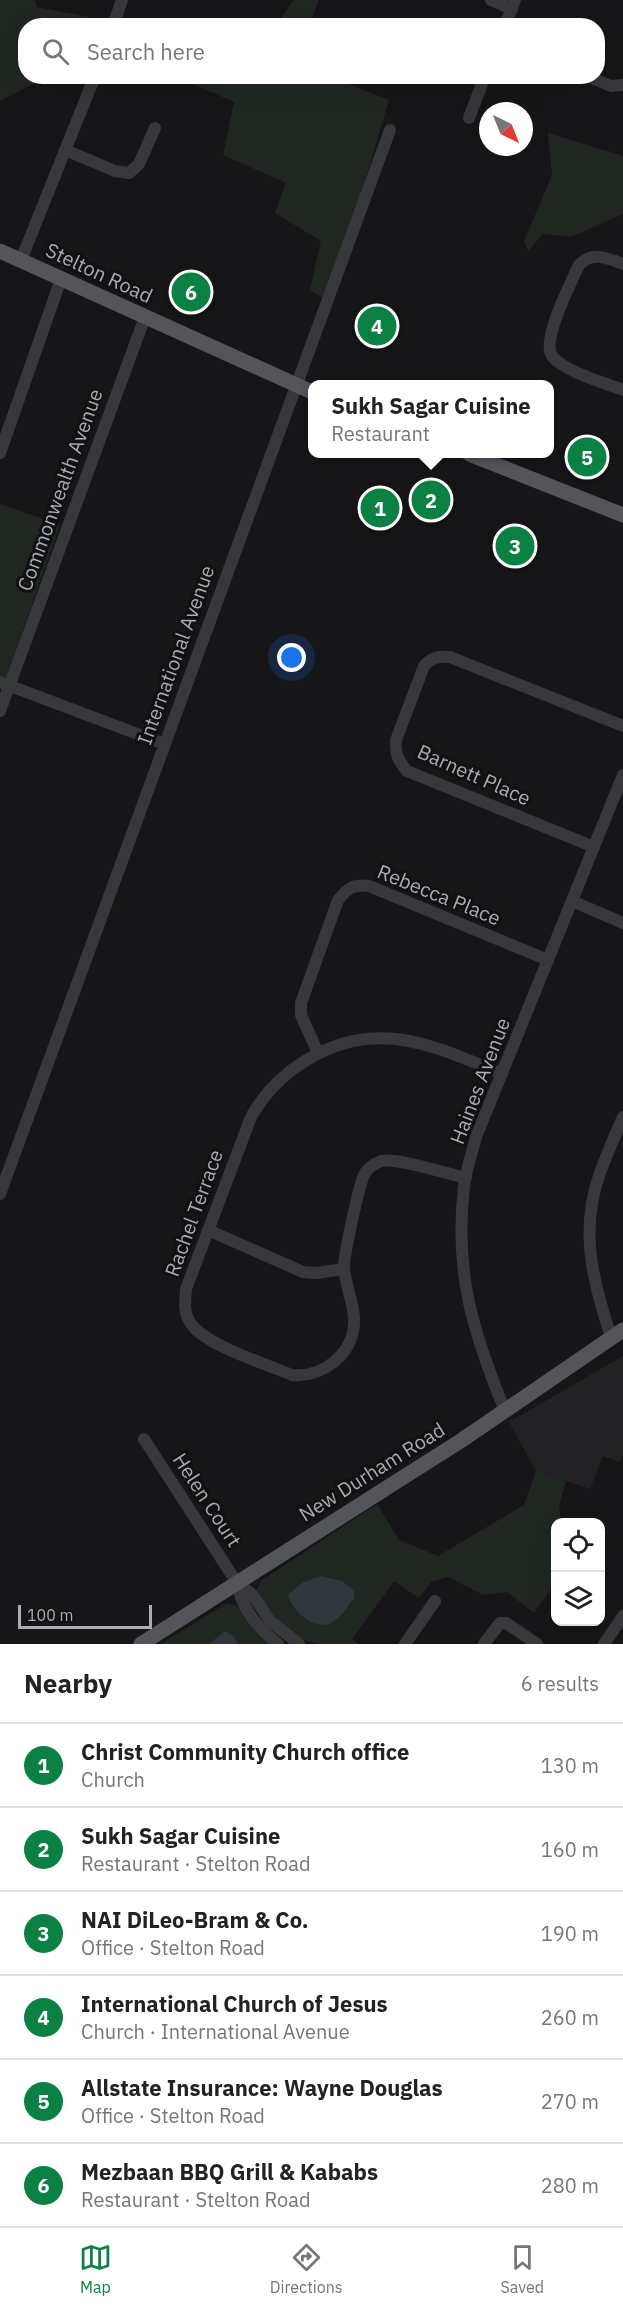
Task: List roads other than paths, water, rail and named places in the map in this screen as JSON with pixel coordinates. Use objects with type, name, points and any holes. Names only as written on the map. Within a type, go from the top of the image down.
[{"type":"main road","name":"Stelton Road","points":[[0,251],[308,390]]},
{"type":"main road","points":[[481,458],[623,515]]},
{"type":"main road","name":"New Durham Road","points":[[141,1644],[505,1411],[617,1334]]},
{"type":"street","points":[[116,18],[122,0]]},
{"type":"street","points":[[491,0],[513,4]]},
{"type":"street","points":[[21,260],[92,84]]},
{"type":"street","points":[[469,118],[483,84]]},
{"type":"street","points":[[605,84],[611,86],[623,85]]},
{"type":"street","points":[[65,150],[115,171],[129,173],[140,164],[155,128]]},
{"type":"street","name":"International Avenue","points":[[0,1193],[390,130]]},
{"type":"street","points":[[623,264],[598,256],[584,260],[579,266],[552,330],[548,349],[552,356],[566,367],[623,390]]},
{"type":"street","points":[[0,453],[61,279]]},
{"type":"street","name":"Commonwealth Avenue","points":[[0,711],[5,683],[145,317]]},
{"type":"street","name":"Barnett Place","points":[[594,847],[407,771],[395,751],[396,740],[424,666],[430,660],[440,656],[450,657],[623,726]]},
{"type":"street","points":[[5,683],[164,744]]},
{"type":"street","name":"Haines Avenue","points":[[505,1411],[481,1354],[463,1274],[461,1229],[466,1178],[476,1137],[623,775]]},
{"type":"street","name":"Rebecca Place","points":[[318,1053],[301,1015],[301,1003],[338,900],[347,889],[357,884],[369,886],[548,960]]},
{"type":"street","points":[[572,901],[623,923]]},
{"type":"street","name":"Rachel Terrace","points":[[466,1178],[389,1160],[370,1167],[359,1189],[344,1269],[354,1319],[352,1336],[338,1359],[319,1373],[304,1376],[292,1375],[213,1342],[191,1325],[184,1310],[186,1289],[250,1117],[260,1099],[296,1067],[318,1053],[348,1040],[373,1037],[398,1039],[452,1052],[502,1074]]},
{"type":"street","points":[[617,1334],[595,1286],[589,1232],[591,1208],[599,1175],[623,1117]]},
{"type":"street","points":[[208,1230],[303,1272],[316,1273],[344,1269]]},
{"type":"street","name":"Helen Court","points":[[144,1439],[237,1583]]},
{"type":"street","points":[[237,1583],[240,1600],[257,1625],[278,1644]]},
{"type":"street","points":[[237,1583],[252,1594],[270,1621],[299,1644]]},
{"type":"street","points":[[405,1644],[435,1601]]},
{"type":"street","points":[[604,1644],[621,1621]]},
{"type":"street","points":[[484,1644],[500,1623],[506,1623],[537,1644]]},
{"type":"place","name":"Mezbaan BBQ Grill & Kababs","points":[[191,292]]},
{"type":"place","name":"International Church of Jesus","points":[[377,326]]},
{"type":"place","name":"Allstate Insurance: Wayne Douglas","points":[[587,457]]},
{"type":"place","name":"Sukh Sagar Cuisine","points":[[431,500]]},
{"type":"place","name":"Christ Community Church office","points":[[380,508]]},
{"type":"place","name":"NAI DiLeo-Bram & Co.","points":[[515,546]]}]
